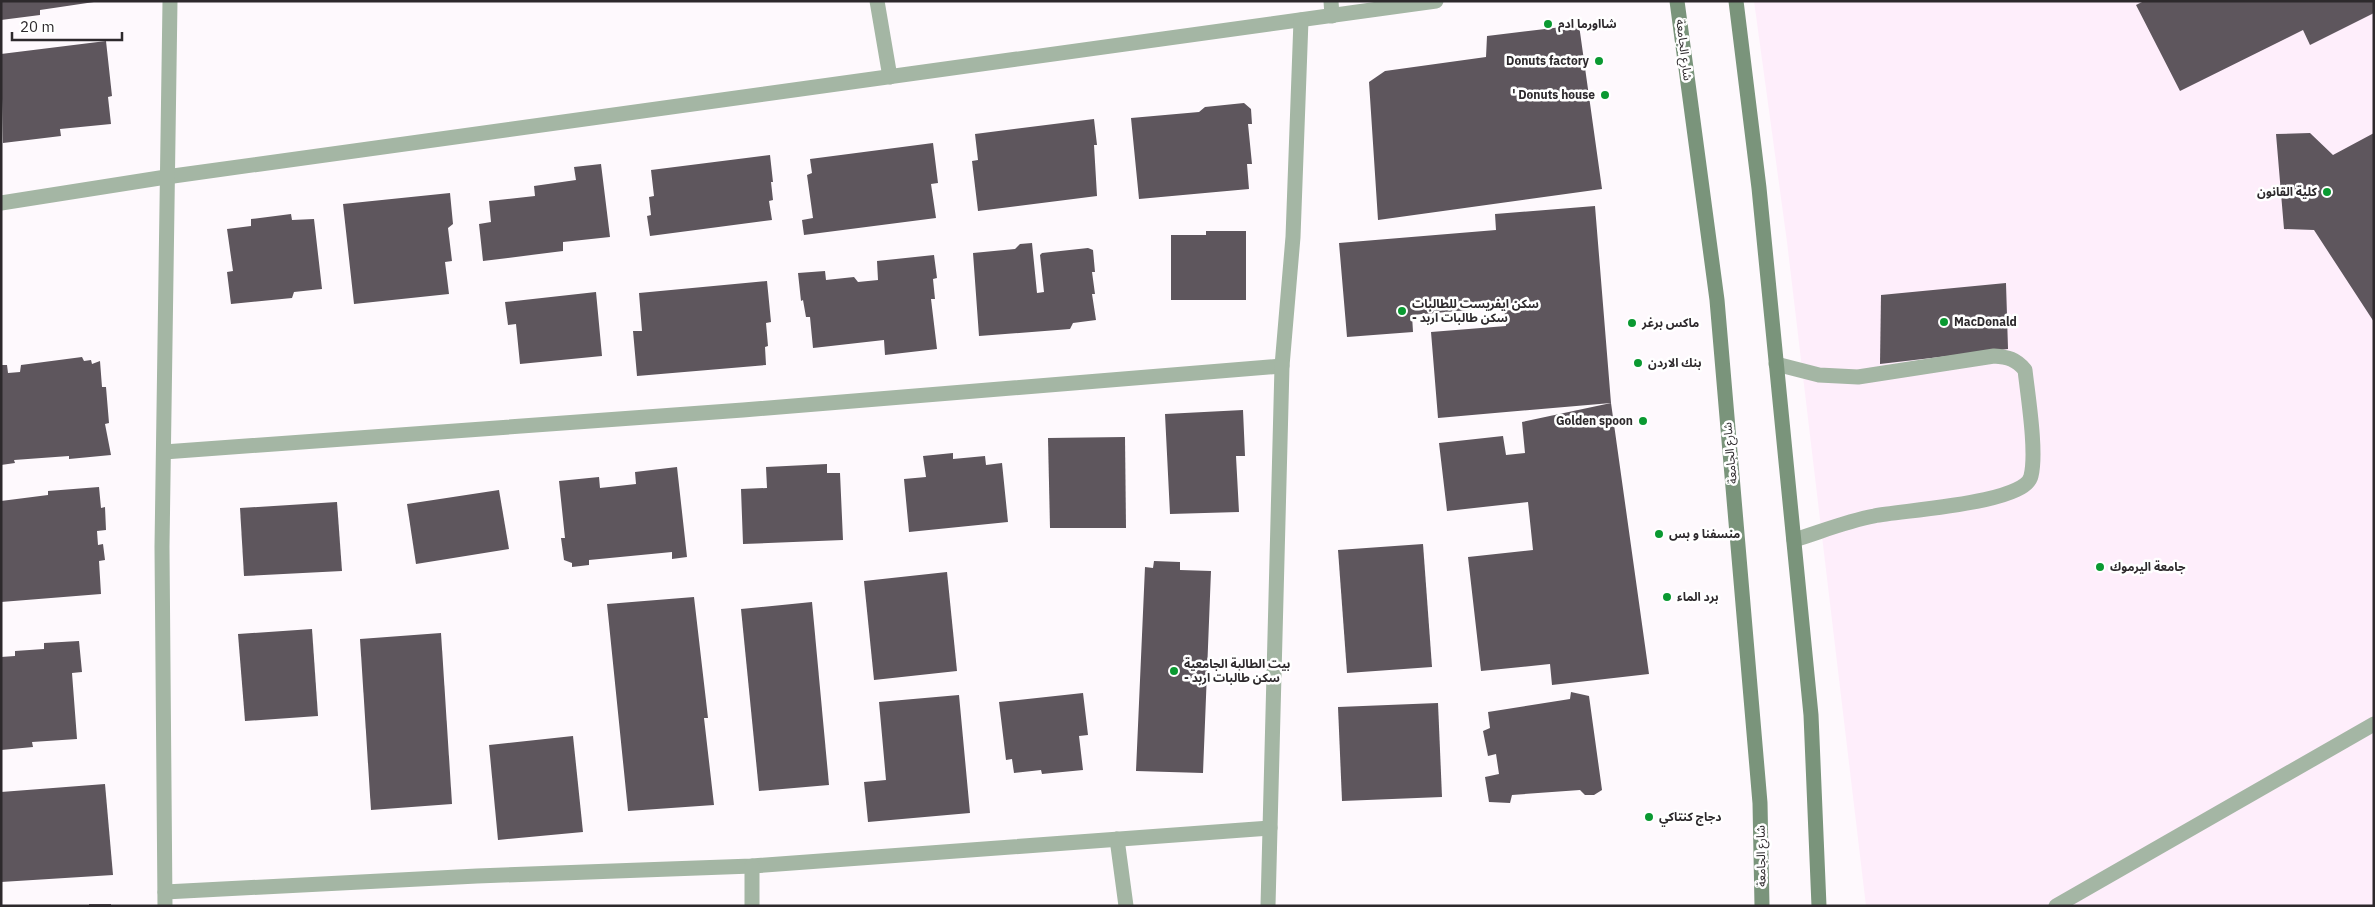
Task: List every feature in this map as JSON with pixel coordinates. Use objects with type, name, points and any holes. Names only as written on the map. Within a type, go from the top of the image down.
[{"type":"main road","name":"شارع الجامعة","points":[[1677,1],[1717,300],[1760,803],[1762,906]]},
{"type":"main road","points":[[1736,1],[1759,188],[1811,715],[1819,906]]},
{"type":"street","points":[[170,1],[162,547],[165,899],[477,876],[752,866],[1270,828]]},
{"type":"street","points":[[876,1],[890,77]]},
{"type":"street","points":[[1,203],[166,177],[1301,20],[1331,9],[1436,1]]},
{"type":"street","points":[[1268,906],[1282,366],[1293,237],[1301,20]]},
{"type":"street","points":[[1776,364],[1819,375],[1858,377],[1994,356],[2008,357],[2017,361],[2025,370],[2032,443],[2031,477],[2024,488],[1986,500],[1874,516],[1794,540]]},
{"type":"street","points":[[164,452],[753,409],[1282,366]]},
{"type":"street","points":[[2056,906],[2374,724]]},
{"type":"street","points":[[1117,839],[1126,906]]},
{"type":"street","points":[[752,866],[752,906]]},
{"type":"shaded area","name":"جامعة اليرموك","points":[[1754,1],[2374,1],[2374,906],[1866,906],[1787,242]]},
{"type":"building","points":[[1,1],[94,2],[40,10],[40,15],[1,20]]},
{"type":"building","points":[[2144,1],[2374,1],[2374,13],[2310,45],[2303,30],[2180,91],[2136,5]]},
{"type":"building","points":[[1579,25],[1602,189],[1378,220],[1369,82],[1385,71],[1486,57],[1487,36]]},
{"type":"building","points":[[106,41],[112,96],[108,97],[111,124],[60,129],[61,136],[3,143],[1,54]]},
{"type":"building","points":[[1244,103],[1251,109],[1252,124],[1248,124],[1252,164],[1247,164],[1249,189],[1139,199],[1131,118],[1199,112],[1205,107]]},
{"type":"building","points":[[1094,119],[1097,145],[1094,145],[1097,196],[978,211],[972,161],[978,160],[975,134]]},
{"type":"building","name":"كلية القانون","points":[[2310,133],[2333,155],[2374,133],[2374,322],[2314,230],[2284,229],[2276,134]]},
{"type":"building","points":[[933,143],[938,183],[931,184],[936,218],[804,235],[802,220],[813,218],[807,175],[812,173],[810,159]]},
{"type":"building","points":[[770,155],[773,200],[769,201],[772,220],[650,236],[647,216],[651,215],[649,197],[654,196],[651,170]]},
{"type":"building","points":[[601,164],[610,237],[563,242],[563,251],[483,261],[479,224],[491,222],[489,201],[535,196],[534,186],[576,180],[574,167]]},
{"type":"building","points":[[450,193],[453,224],[448,228],[452,261],[445,262],[449,294],[354,304],[343,204]]},
{"type":"building","name":"سكن ايفريست للطالبات - سكن طالبات اربد","points":[[1595,206],[1611,403],[1438,418],[1431,332],[1506,326],[1504,307],[1412,315],[1413,332],[1347,337],[1339,243],[1496,230],[1495,214]]},
{"type":"building","points":[[291,214],[292,220],[314,219],[322,289],[294,292],[292,298],[231,304],[227,272],[233,271],[227,229],[251,226],[251,219]]},
{"type":"building","points":[[1206,231],[1246,231],[1246,300],[1171,300],[1171,235],[1206,235]]},
{"type":"building","points":[[1032,243],[1037,293],[1044,292],[1040,255],[1042,253],[1088,248],[1093,250],[1095,272],[1092,272],[1095,294],[1092,294],[1096,320],[1073,323],[1070,329],[979,336],[973,253],[1015,249],[1020,244]]},
{"type":"building","points":[[934,255],[937,278],[933,279],[935,299],[931,299],[937,349],[885,355],[884,340],[813,348],[810,317],[806,317],[803,300],[801,301],[798,273],[825,271],[826,280],[854,277],[858,282],[878,280],[877,261]]},
{"type":"building","points":[[767,281],[771,322],[766,323],[768,346],[765,347],[766,365],[637,376],[633,331],[642,331],[639,293]]},
{"type":"building","name":"MacDonald","points":[[2006,283],[2008,349],[1880,364],[1881,295]]},
{"type":"building","points":[[596,292],[602,356],[520,364],[516,324],[508,325],[505,302]]},
{"type":"building","points":[[82,357],[84,361],[91,360],[92,364],[100,361],[102,387],[106,387],[109,423],[105,424],[111,455],[69,459],[69,456],[14,460],[15,463],[1,465],[1,365],[7,365],[8,373],[20,372],[21,365]]},
{"type":"building","points":[[1611,403],[1649,674],[1552,685],[1550,664],[1481,671],[1468,557],[1533,550],[1528,502],[1447,511],[1439,443],[1503,436],[1506,455],[1525,453],[1522,422]]},
{"type":"building","points":[[1243,410],[1245,456],[1236,456],[1239,512],[1170,514],[1165,414]]},
{"type":"building","points":[[1125,437],[1126,528],[1050,528],[1048,438]]},
{"type":"building","points":[[953,453],[953,459],[985,456],[986,465],[1002,463],[1008,522],[909,532],[904,479],[926,477],[923,456]]},
{"type":"building","points":[[827,464],[827,473],[840,473],[843,540],[743,544],[741,489],[767,488],[766,467]]},
{"type":"building","points":[[677,467],[687,557],[672,559],[672,552],[589,560],[589,565],[572,567],[572,563],[564,560],[561,538],[565,538],[559,481],[599,477],[600,488],[636,484],[635,472]]},
{"type":"building","points":[[99,487],[101,508],[105,507],[106,530],[97,531],[98,545],[103,544],[105,560],[99,561],[101,594],[1,602],[1,501],[48,495],[48,491]]},
{"type":"building","points":[[499,490],[509,549],[416,564],[407,504]]},
{"type":"building","points":[[337,502],[342,571],[244,576],[240,508]]},
{"type":"building","points":[[1423,544],[1432,667],[1347,673],[1338,550]]},
{"type":"building","name":"بيت الطالبة الجامعية - سكن طالبات اربد","points":[[1154,561],[1180,562],[1180,570],[1211,571],[1203,773],[1136,771],[1145,567],[1153,568]]},
{"type":"building","points":[[947,572],[957,671],[874,680],[864,581]]},
{"type":"building","points":[[694,597],[708,718],[704,718],[714,805],[628,811],[607,604]]},
{"type":"building","points":[[812,602],[829,785],[759,791],[741,609]]},
{"type":"building","points":[[312,629],[318,716],[245,721],[238,634]]},
{"type":"building","points":[[441,633],[452,804],[371,810],[360,639]]},
{"type":"building","points":[[79,641],[82,672],[72,673],[77,739],[32,742],[33,747],[1,750],[1,657],[15,656],[15,651],[44,649],[44,643]]},
{"type":"building","points":[[1571,692],[1589,696],[1602,790],[1594,795],[1585,795],[1580,790],[1512,795],[1510,803],[1489,802],[1485,777],[1499,774],[1496,754],[1488,756],[1483,731],[1490,728],[1488,712],[1570,699]]},
{"type":"building","points":[[1083,693],[1088,735],[1079,736],[1083,770],[1042,774],[1041,770],[1014,773],[1012,759],[1006,760],[999,702]]},
{"type":"building","points":[[959,695],[970,813],[868,822],[864,782],[886,780],[879,702]]},
{"type":"building","points":[[1438,703],[1442,797],[1342,801],[1338,707]]},
{"type":"building","points":[[573,736],[583,832],[498,840],[489,745]]},
{"type":"building","points":[[105,784],[113,875],[1,882],[1,792]]},
{"type":"building","points":[[89,904],[111,904],[111,906],[89,906]]},
{"type":"place","name":"شااورما ادم","points":[[1548,24]]},
{"type":"place","name":"Donuts factory","points":[[1599,61]]},
{"type":"place","name":"' Donuts house","points":[[1605,95]]},
{"type":"place","name":"كلية القانون","points":[[2327,192]]},
{"type":"place","name":"سكن ايفريست للطالبات - سكن طالبات اربد","points":[[1402,311]]},
{"type":"place","name":"MacDonald","points":[[1944,322]]},
{"type":"place","name":"ماكس برغر","points":[[1632,323]]},
{"type":"place","name":"بنك الاردن","points":[[1638,363]]},
{"type":"place","name":"Golden spoon","points":[[1643,421]]},
{"type":"place","name":"منسفنا و بس","points":[[1659,534]]},
{"type":"place","name":"جامعة اليرموك","points":[[2100,567]]},
{"type":"place","name":"برد الماء","points":[[1667,597]]},
{"type":"place","name":"بيت الطالبة الجامعية - سكن طالبات اربد","points":[[1174,671]]},
{"type":"place","name":"دجاج كنتاكي","points":[[1649,817]]}]
